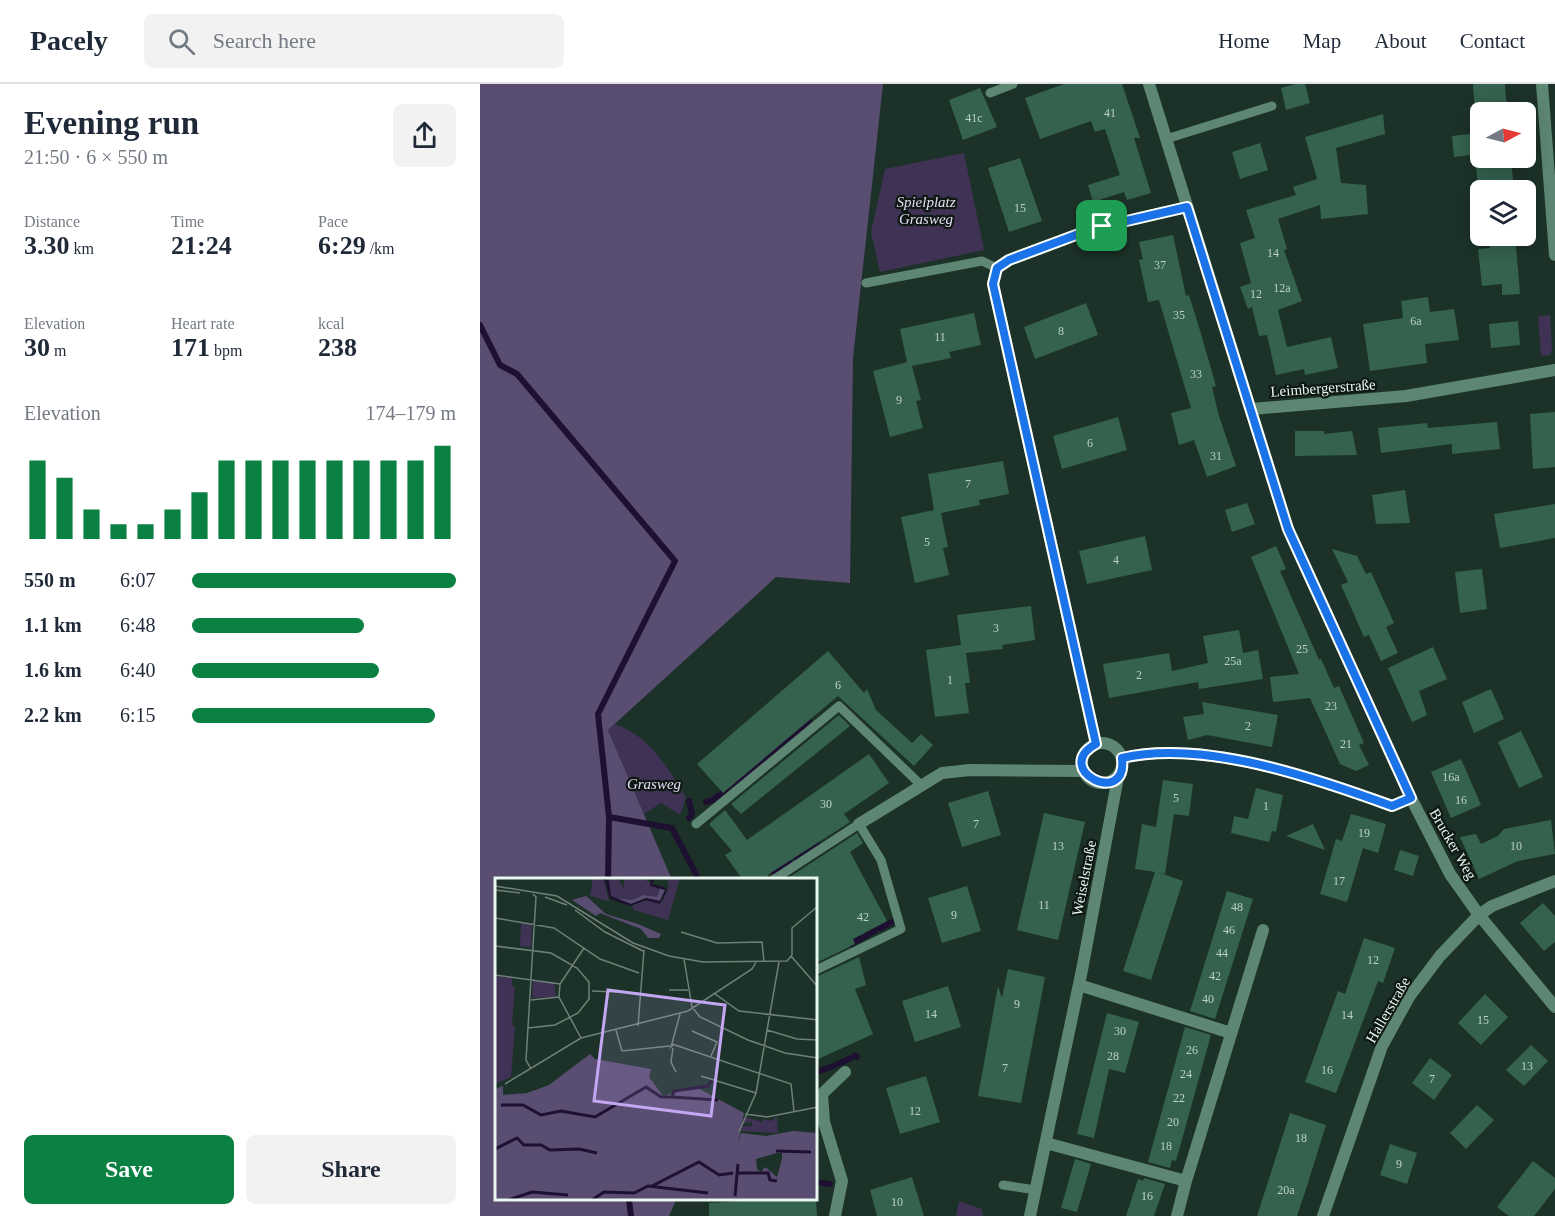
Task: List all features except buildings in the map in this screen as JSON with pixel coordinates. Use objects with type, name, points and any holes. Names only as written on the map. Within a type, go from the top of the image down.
[{"type":"street","name":"Leimbergerstraße","points":[[1149,84],[1252,409],[1406,396],[1555,370]]},
{"type":"street","points":[[1542,84],[1555,255]]},
{"type":"street","points":[[1096,744],[993,284],[997,268],[1009,260],[1092,229],[1187,207]]},
{"type":"street","name":"Brucker Weg","points":[[1252,409],[1288,529],[1411,798],[1450,874],[1479,915],[1555,1007]]},
{"type":"street","points":[[1096,744],[1109,744],[1122,758],[1123,765],[1118,777],[1106,783],[1093,781],[1084,771],[1085,752],[1096,744]]},
{"type":"street","points":[[1122,758],[1145,753],[1216,757],[1304,776],[1392,806],[1411,798]]},
{"type":"street","points":[[859,824],[942,773],[970,770],[1084,771]]},
{"type":"street","name":"Weiselstraße","points":[[1030,1216],[1079,985],[1118,777]]},
{"type":"street","name":"Hallerstraße","points":[[1323,1216],[1382,1046],[1409,997],[1440,956],[1479,915],[1492,906],[1555,881]]},
{"type":"street","points":[[1177,1216],[1263,930]]},
{"type":"street","points":[[1079,985],[1231,1033]]},
{"type":"street","points":[[835,1216],[842,1181],[824,1122],[822,1094],[845,1072]]},
{"type":"street","points":[[1046,1143],[1186,1180]]},
{"type":"lane","points":[[990,93],[1013,84]]},
{"type":"lane","points":[[1166,139],[1272,106]]},
{"type":"lane","points":[[866,283],[982,261],[997,268]]},
{"type":"lane","points":[[696,824],[839,706],[921,785]]},
{"type":"lane","points":[[776,878],[859,824],[882,860],[901,928],[818,969]]},
{"type":"lane","points":[[1003,1185],[1036,1190]]},
{"type":"green space","name":"Spielplatz Grasweg","points":[[964,153],[984,250],[880,272],[871,232],[885,169]]},
{"type":"green space","points":[[1550,315],[1552,349],[1550,355],[1541,356],[1538,316]]},
{"type":"green space","name":"Grasweg","points":[[615,724],[639,737],[664,764],[686,797],[680,815],[661,803],[644,814],[608,730]]},
{"type":"green space","points":[[959,1201],[982,1209],[983,1216],[956,1216]]},
{"type":"shaded area","points":[[480,84],[883,84],[853,358],[850,583],[776,577],[608,730],[671,878],[495,878],[495,1201],[676,1201],[669,1216],[480,1216]]},
{"type":"waterway","points":[[480,325],[500,365],[517,374],[675,561],[598,714],[609,817],[672,828],[698,878]]},
{"type":"waterway","points":[[806,724],[809,721]]},
{"type":"waterway","points":[[792,737],[803,727]]},
{"type":"waterway","points":[[775,750],[788,740]]},
{"type":"waterway","points":[[763,761],[771,754]]},
{"type":"waterway","points":[[746,774],[759,764]]},
{"type":"waterway","points":[[734,784],[742,778]]},
{"type":"waterway","points":[[706,802],[713,800],[729,788]]},
{"type":"waterway","points":[[689,801],[692,814],[689,818]]},
{"type":"waterway","points":[[608,878],[609,817]]},
{"type":"waterway","points":[[805,851],[817,843]]},
{"type":"waterway","points":[[795,857],[802,853]]},
{"type":"waterway","points":[[774,872],[789,862]]},
{"type":"waterway","points":[[881,928],[892,922]]},
{"type":"waterway","points":[[866,936],[876,930]]},
{"type":"waterway","points":[[851,944],[862,938]]},
{"type":"waterway","points":[[838,1064],[851,1058]]},
{"type":"waterway","points":[[818,1072],[833,1066]]},
{"type":"waterway","points":[[818,1182],[830,1184]]},
{"type":"waterway","points":[[629,1201],[631,1216]]},
{"type":"route","points":[[1187,207],[1288,529],[1411,798],[1392,806],[1304,776],[1216,757],[1145,753],[1122,758],[1123,765],[1118,777],[1106,783],[1093,781],[1084,771],[1085,752],[1096,744],[993,284],[997,268],[1009,260],[1102,226],[1187,207]]}]
